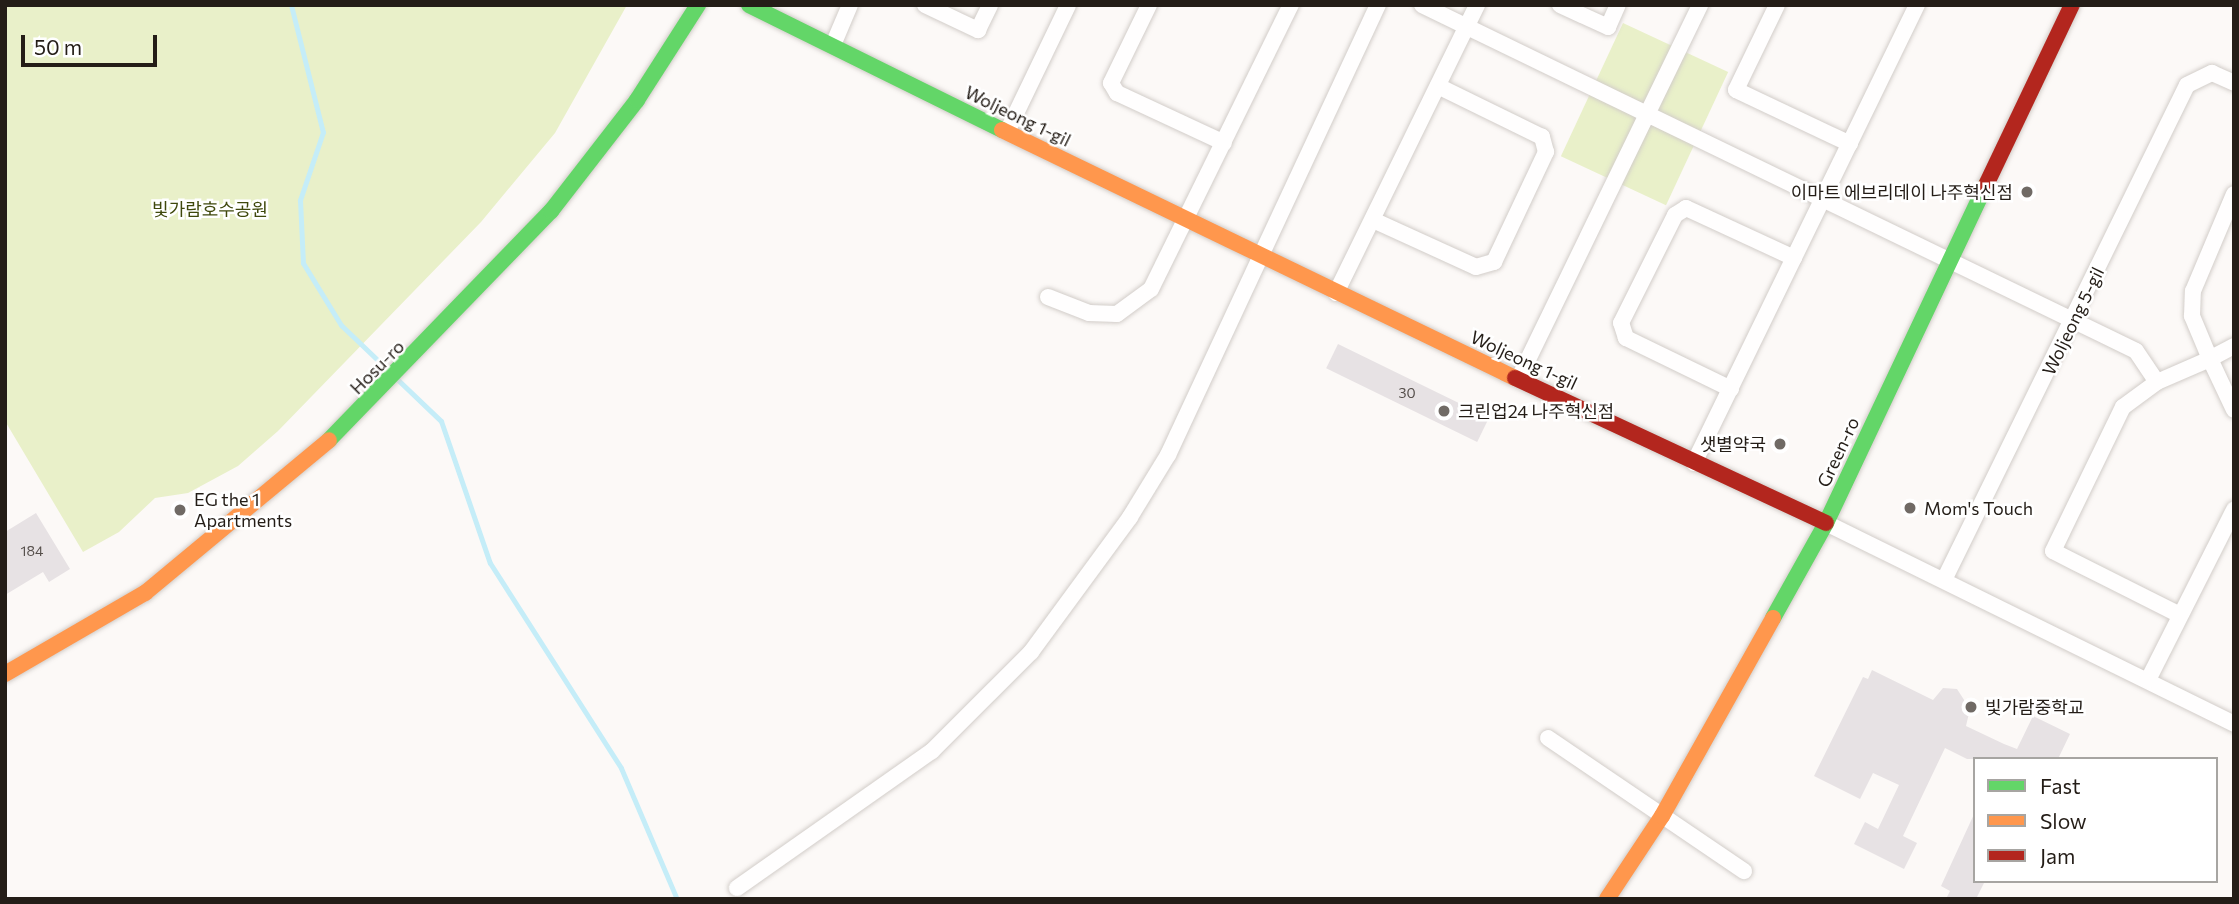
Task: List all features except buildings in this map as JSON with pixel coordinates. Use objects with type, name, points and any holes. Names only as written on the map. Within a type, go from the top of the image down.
[{"type":"street","name":"Hosu-ro","points":[[5,674],[145,593],[347,425],[440,331],[551,211],[637,100],[698,5]]},
{"type":"street","name":"Woljeong 1-gil","points":[[749,5],[1258,257],[1826,523]]},
{"type":"street","points":[[833,45],[850,5]]},
{"type":"street","points":[[925,5],[978,30],[990,5]]},
{"type":"street","points":[[1007,132],[1068,5]]},
{"type":"street","points":[[1149,5],[1111,83],[1117,93],[1224,143]]},
{"type":"street","points":[[737,888],[932,751],[1031,652],[1168,455],[1258,257],[1378,5]]},
{"type":"street","points":[[1422,5],[1468,24],[1648,111],[2136,351],[2157,382]]},
{"type":"street","points":[[1336,293],[1477,5]]},
{"type":"street","points":[[1560,5],[1608,27],[1618,5]]},
{"type":"street","points":[[1519,378],[1700,5]]},
{"type":"street","points":[[1777,5],[1736,90],[1850,144]]},
{"type":"street","name":"Green-ro","points":[[1607,899],[1662,816],[1826,523],[2072,5]]},
{"type":"street","points":[[1048,297],[1089,313],[1127,309],[1151,289],[1224,143],[1284,7]]},
{"type":"street","points":[[1694,463],[1850,144],[1910,8]]},
{"type":"street","name":"Woljeong 5-gil","points":[[1944,580],[2074,321],[2187,85],[2212,73],[2234,83]]},
{"type":"street","points":[[1373,220],[1476,268],[1494,262],[1546,152],[1542,137],[1438,86]]},
{"type":"street","points":[[2234,194],[2193,291],[2192,316],[2234,411]]},
{"type":"street","points":[[1731,389],[1626,338],[1621,323],[1675,215],[1686,208],[1794,258]]},
{"type":"street","points":[[2179,615],[2053,551],[2123,407],[2157,382],[2234,346]]},
{"type":"street","points":[[2148,681],[2234,510]]},
{"type":"street","points":[[1826,523],[2234,724]]},
{"type":"street","points":[[1548,738],[1744,872]]},
{"type":"green space","name":"빛가람호수공원","points":[[5,5],[627,5],[555,133],[481,222],[278,431],[238,466],[188,493],[155,498],[119,532],[83,552],[5,421]]},
{"type":"green space","points":[[1623,23],[1728,72],[1666,205],[1561,156]]},
{"type":"waterway","points":[[291,5],[323,132],[300,200],[303,263],[341,325],[390,372]]},
{"type":"waterway","points":[[397,379],[441,421],[490,563],[621,768],[677,899]]},
{"type":"traffic: fast","points":[[329,440],[551,211],[637,100],[698,5]]},
{"type":"traffic: fast","points":[[749,5],[1002,130]]},
{"type":"traffic: fast","points":[[1773,618],[1826,523],[1986,185]]},
{"type":"traffic: slow","points":[[1002,130],[1515,378]]},
{"type":"traffic: slow","points":[[5,674],[145,593],[329,440]]},
{"type":"traffic: slow","points":[[1607,899],[1662,816],[1773,618]]},
{"type":"traffic: jam","points":[[1986,185],[2072,5]]},
{"type":"traffic: jam","points":[[1515,378],[1826,523]]},
{"type":"place","name":"이마트 에브리데이 나주혁신점","points":[[2027,192]]},
{"type":"place","name":"크린업24 나주혁신점","points":[[1444,411]]},
{"type":"place","name":"샛별약국","points":[[1780,444]]},
{"type":"place","name":"Mom's Touch","points":[[1910,508]]},
{"type":"place","name":"EG the 1 Apartments","points":[[180,510]]},
{"type":"place","name":"빛가람중학교","points":[[1971,707]]}]
